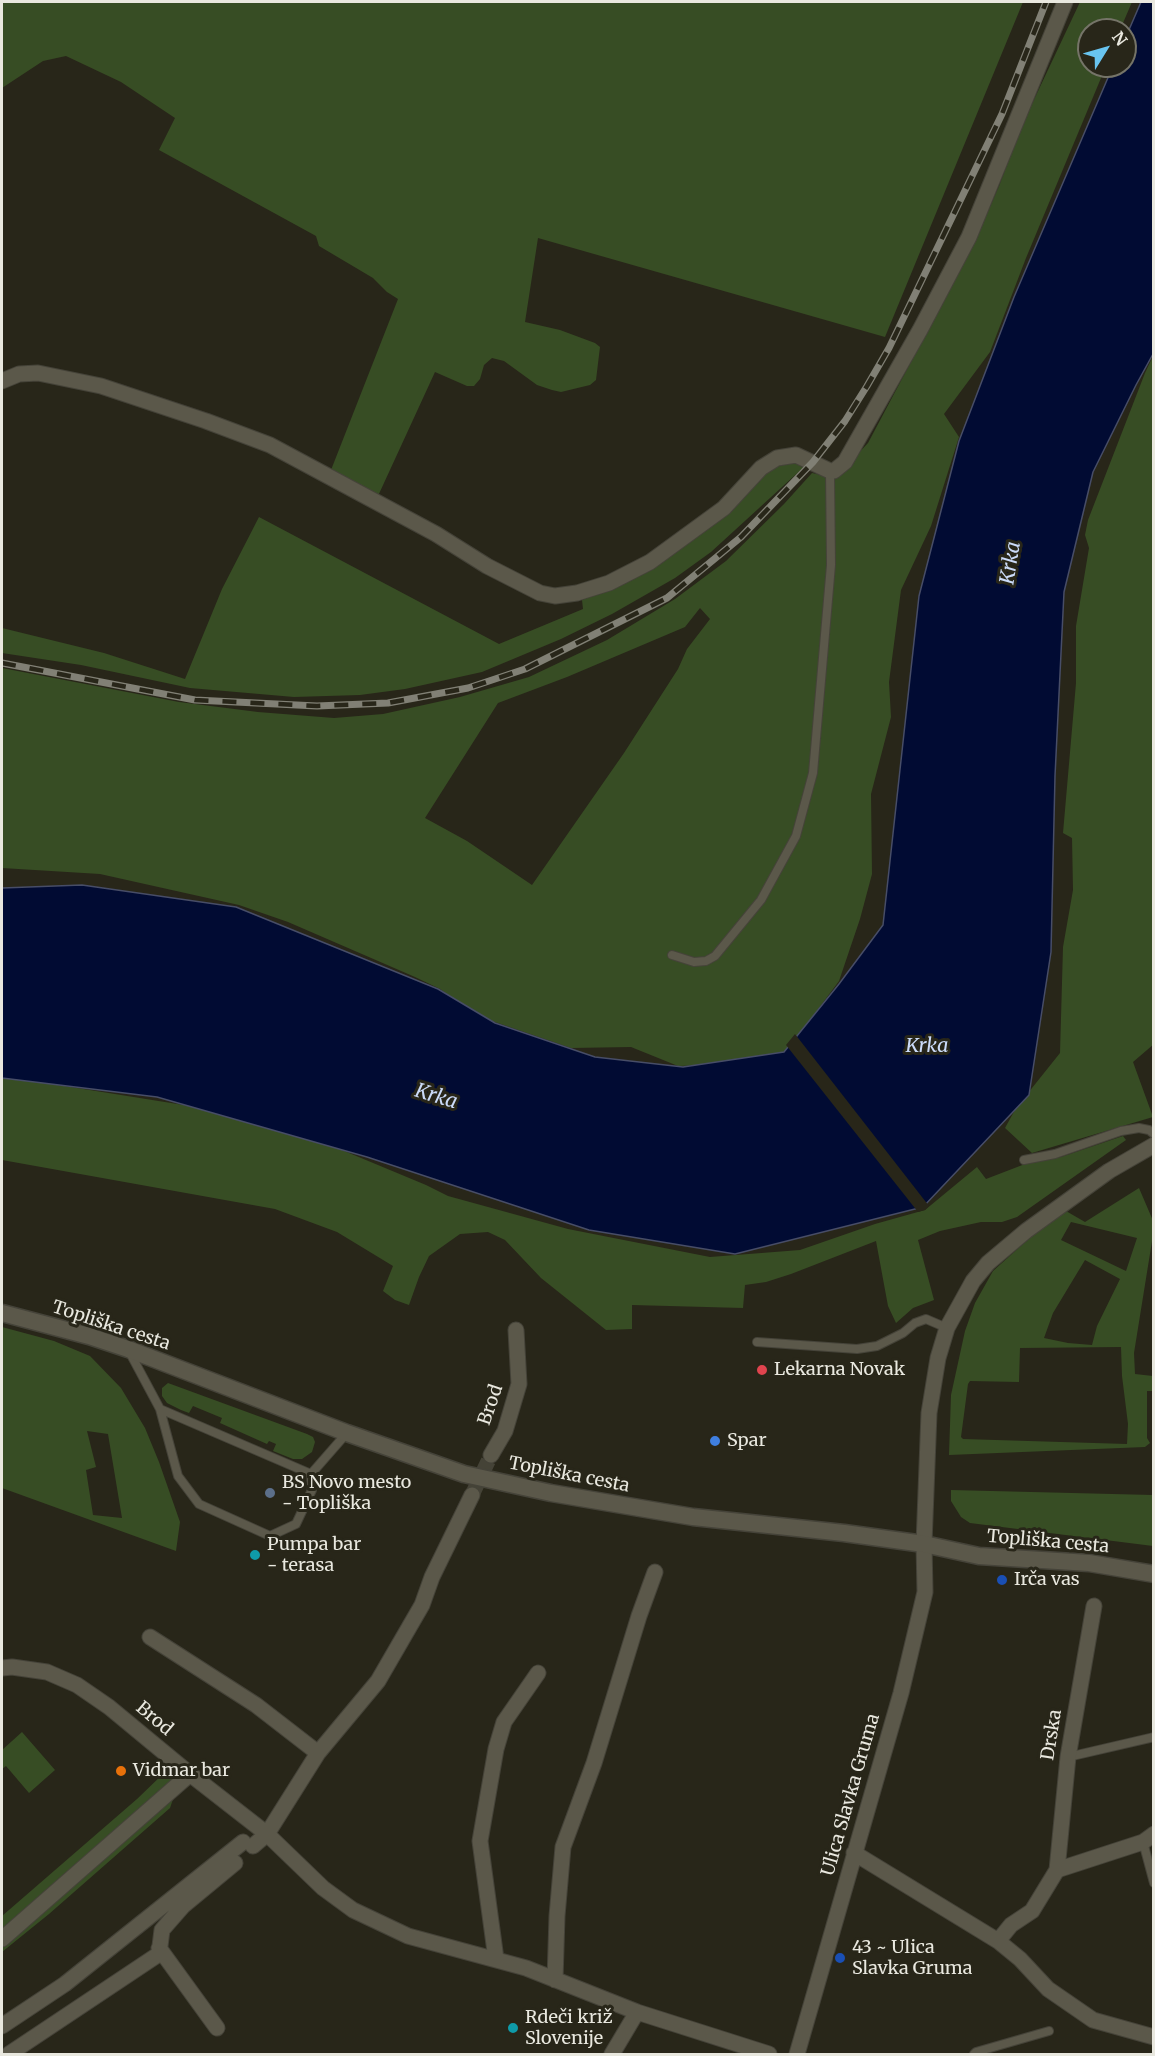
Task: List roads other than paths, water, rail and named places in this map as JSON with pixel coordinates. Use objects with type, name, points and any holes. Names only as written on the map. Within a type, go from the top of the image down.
[{"type":"main road","name":"Topliška cesta","points":[[2,1313],[128,1349],[347,1433],[464,1474],[551,1494],[693,1517],[924,1544],[978,1556],[1089,1563],[1154,1574]]},
{"type":"street","points":[[2,381],[19,374],[38,373],[101,386],[270,445],[540,593],[555,596],[577,593],[609,583],[650,562],[724,508],[761,468],[777,458],[796,455],[830,471],[834,471],[845,462],[920,330],[969,237],[1065,2]]},
{"type":"street","points":[[924,1544],[931,1390],[947,1328],[973,1281],[988,1263],[1026,1231],[1100,1177],[1154,1144]]},
{"type":"street","name":"Brod","points":[[491,1455],[505,1431],[519,1384],[516,1330]]},
{"type":"street","points":[[2,2026],[65,1984],[248,1844],[267,1834],[318,1753],[378,1681],[405,1638],[472,1495]]},
{"type":"street","name":"Ulica Slavka Gruma","points":[[797,2055],[901,1693],[926,1592],[924,1544]]},
{"type":"street","points":[[655,1572],[639,1616],[594,1763],[563,1848],[557,1916],[555,1980],[637,2012],[769,2055]]},
{"type":"street","name":"Drska","points":[[998,1941],[1011,1925],[1032,1911],[1057,1870],[1068,1757],[1094,1606]]},
{"type":"street","points":[[150,1638],[256,1705],[318,1753]]},
{"type":"street","name":"Brod","points":[[2,1668],[12,1667],[47,1672],[77,1685],[109,1707],[267,1834],[323,1888],[353,1910],[408,1936],[496,1959],[555,1980]]},
{"type":"street","points":[[496,1959],[480,1841],[496,1749],[504,1722],[538,1673]]},
{"type":"street","points":[[2,1940],[190,1774]]},
{"type":"street","points":[[1057,1870],[1148,1838]]},
{"type":"street","points":[[854,1852],[998,1941],[1020,1959],[1048,1989],[1093,2020],[1154,2037]]},
{"type":"street","points":[[9,2055],[159,1954],[162,1930],[183,1906],[235,1863]]},
{"type":"street","points":[[159,1948],[217,2028]]},
{"type":"street","points":[[612,2055],[637,2012]]},
{"type":"lane","points":[[672,956],[694,962],[706,961],[715,956],[762,900],[796,836],[813,773],[831,565],[830,471]]},
{"type":"lane","points":[[1024,1160],[1055,1154],[1121,1131],[1139,1128],[1149,1130],[1154,1134]]},
{"type":"lane","points":[[757,1342],[857,1349],[877,1346],[903,1333],[915,1323],[926,1319],[947,1328]]},
{"type":"lane","points":[[128,1349],[160,1409],[178,1476],[199,1504],[270,1536],[296,1524],[312,1490],[312,1474],[347,1433]]},
{"type":"lane","points":[[160,1409],[312,1474]]},
{"type":"lane","points":[[1068,1757],[1154,1737]]},
{"type":"lane","points":[[1148,1838],[1154,1883]]},
{"type":"lane","points":[[974,2055],[976,2052],[1049,2031]]},
{"type":"water","name":"Krka","points":[[1141,2],[1153,2],[1153,354],[1093,472],[1064,592],[1055,776],[1051,952],[1029,1095],[923,1207],[735,1254],[589,1230],[367,1157],[157,1097],[2,1078],[2,888],[82,885],[236,907],[438,989],[495,1023],[595,1057],[683,1067],[784,1052],[883,925],[919,596],[959,441],[1014,297],[1108,78],[1137,78],[1137,18],[1134,18]]},
{"type":"tunnel","points":[[472,1495],[491,1455]]},
{"type":"railway","points":[[2,663],[195,700],[317,706],[388,703],[468,688],[525,669],[667,598],[741,537],[813,462],[845,421],[889,348],[1002,114],[1046,2]]},
{"type":"place","name":"Lekarna Novak","points":[[762,1370]]},
{"type":"place","name":"Spar","points":[[715,1441]]},
{"type":"place","name":"BS Novo mesto - Topliška","points":[[270,1493]]},
{"type":"place","name":"Pumpa bar - terasa","points":[[255,1555]]},
{"type":"place","name":"Irča vas","points":[[1002,1580]]},
{"type":"place","name":"Vidmar bar","points":[[121,1771]]},
{"type":"place","name":"43 ~ Ulica Slavka Gruma","points":[[840,1958]]},
{"type":"place","name":"Rdeči križ Slovenije","points":[[513,2028]]}]
